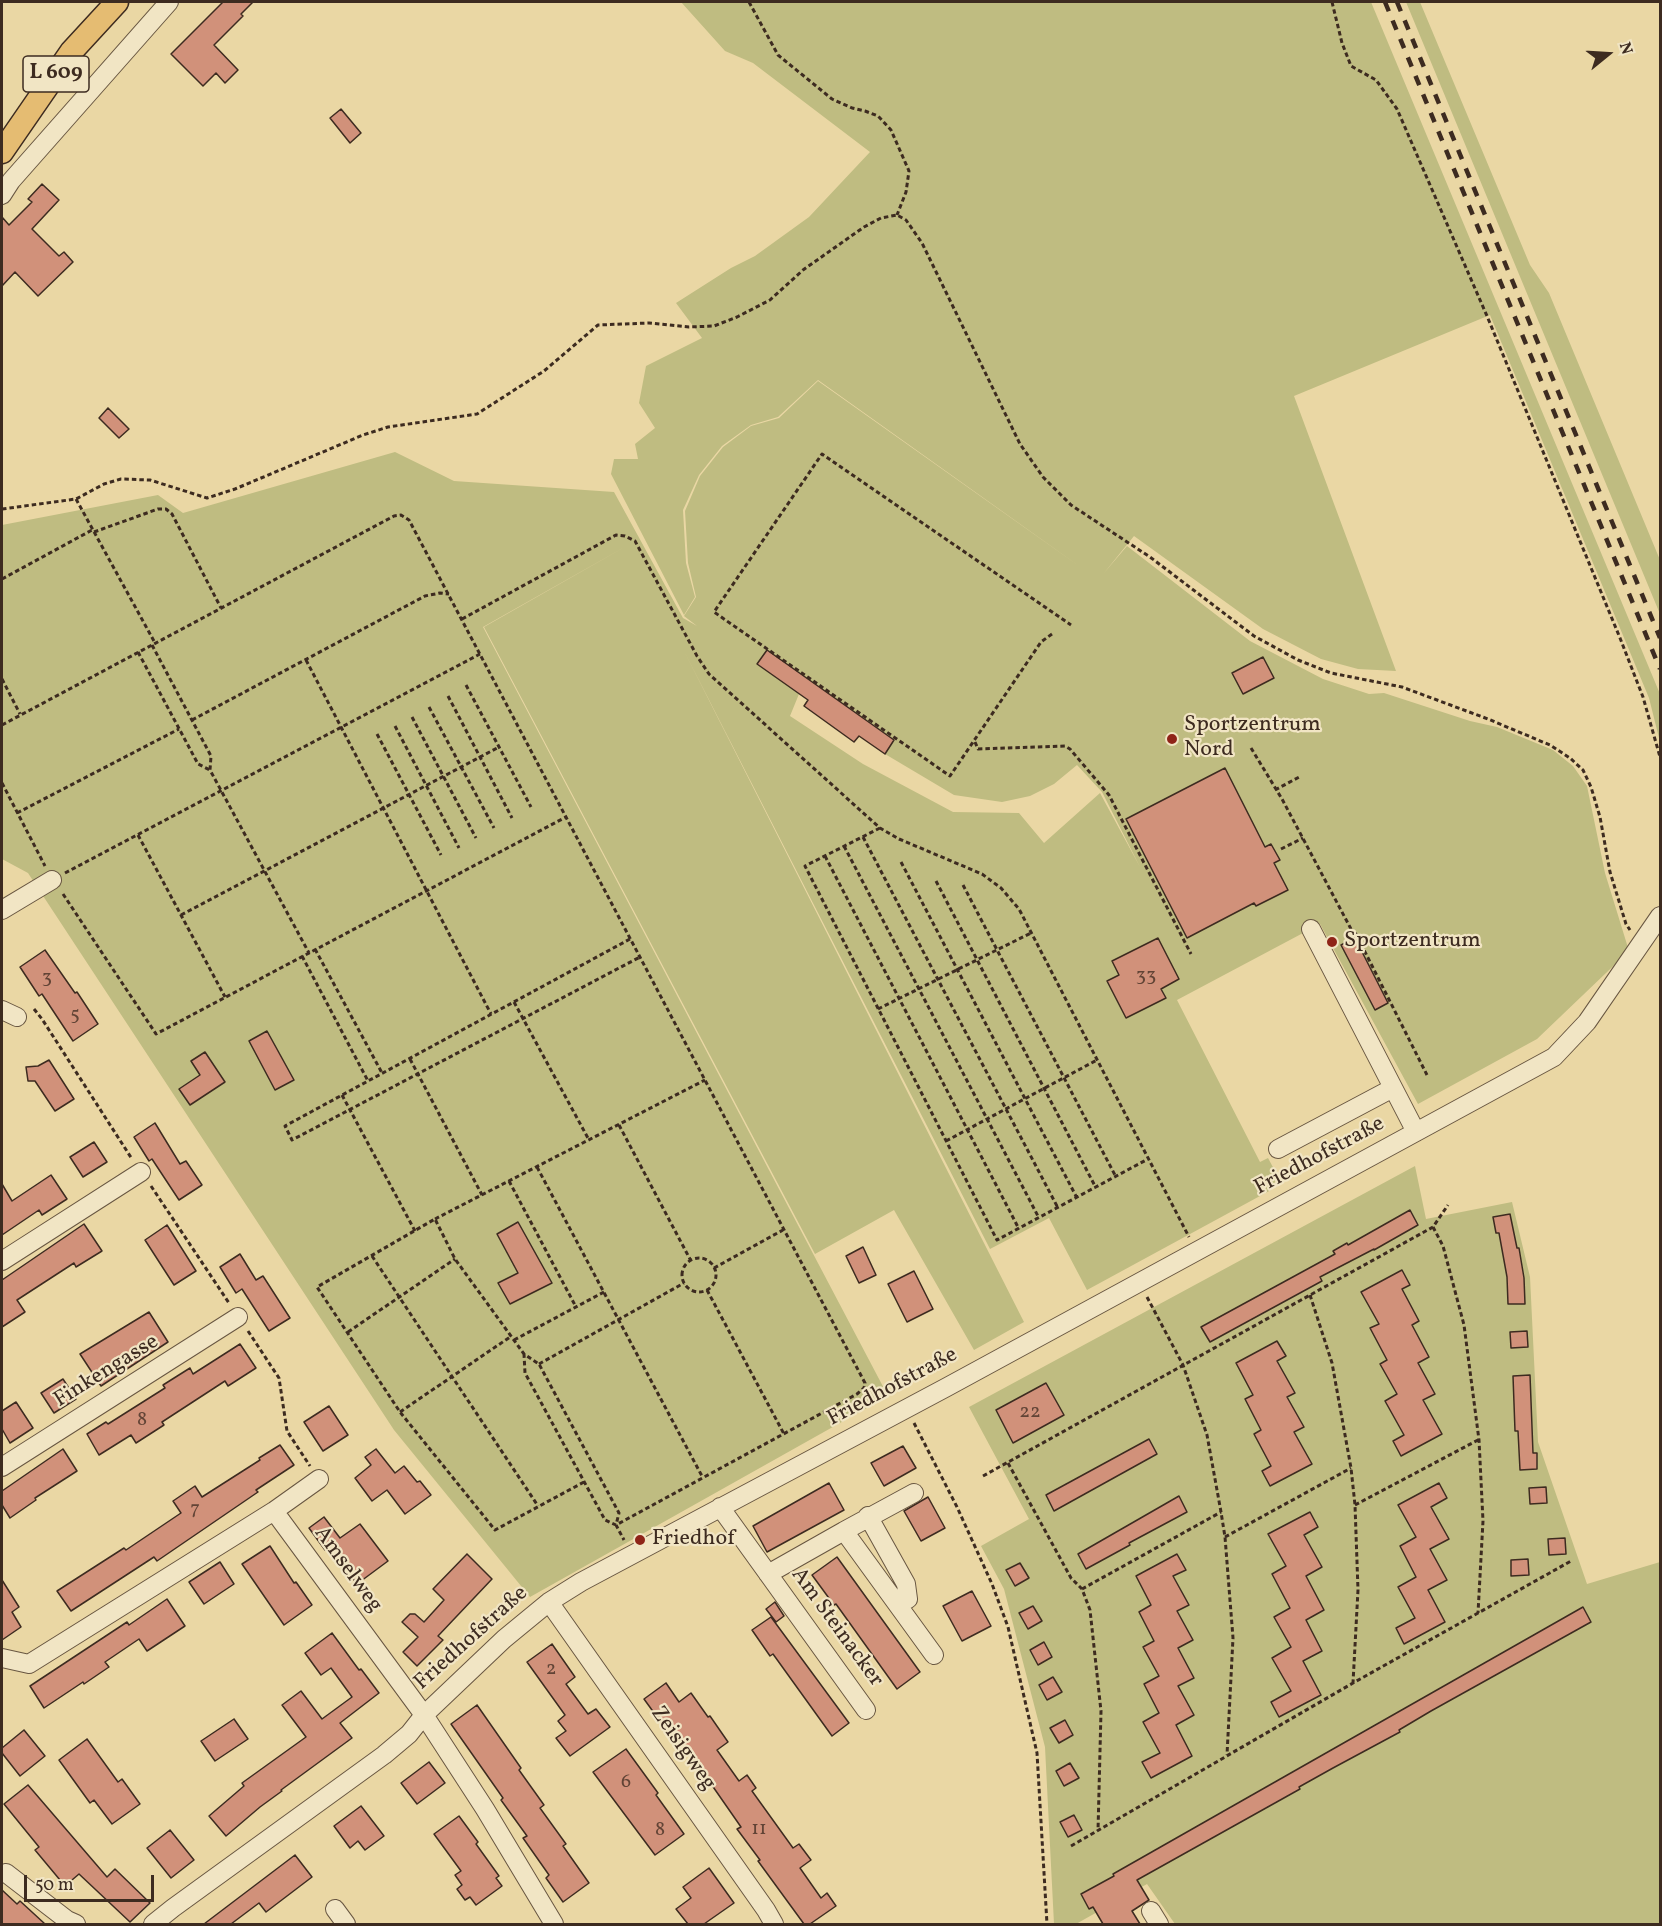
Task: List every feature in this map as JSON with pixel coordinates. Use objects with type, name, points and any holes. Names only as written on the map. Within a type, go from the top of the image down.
[{"type":"main road","name":"L 609","points":[[2,152],[72,52],[117,2]]},
{"type":"street","points":[[2,195],[11,181],[169,2]]},
{"type":"street","points":[[2,910],[52,880]]},
{"type":"street","name":"Friedhofstraße","points":[[153,1924],[384,1755],[409,1734],[424,1715],[504,1638],[549,1602],[581,1582],[1554,1057],[1587,1022],[1660,916]]},
{"type":"street","points":[[1311,929],[1416,1132]]},
{"type":"street","points":[[1278,1149],[1393,1088]]},
{"type":"street","points":[[2,1261],[141,1172]]},
{"type":"street","name":"Finkengasse","points":[[2,1467],[238,1317]]},
{"type":"street","points":[[2,1658],[29,1664],[274,1511],[319,1479]]},
{"type":"street","name":"Am Steinacker","points":[[768,1574],[868,1516],[914,1493]]},
{"type":"street","name":"Am Steinacker","points":[[720,1507],[866,1710]]},
{"type":"street","name":"Amselweg","points":[[274,1511],[424,1715],[554,1924]]},
{"type":"street","points":[[868,1516],[906,1584],[908,1599],[898,1605]]},
{"type":"street","points":[[844,1531],[933,1655]]},
{"type":"street","name":"Zeisigweg","points":[[549,1602],[774,1924]]},
{"type":"street","points":[[6,1873],[75,1924]]},
{"type":"street","points":[[335,1910],[346,1924]]},
{"type":"path","points":[[749,2],[778,55],[832,99],[878,116],[891,130],[909,171],[906,192],[897,215]]},
{"type":"path","points":[[1332,2],[1342,43],[1351,66],[1376,80],[1397,108],[1487,316],[1616,627],[1643,697],[1660,757]]},
{"type":"path","points":[[2,509],[76,499],[121,478],[150,480],[207,498],[235,489],[363,435],[388,427],[477,414],[544,371],[598,325],[649,323],[714,326],[770,300],[803,270],[864,227],[881,218],[897,215],[906,220],[922,243],[1020,444],[1043,477],[1071,505],[1150,557],[1254,636],[1298,660],[1331,673],[1402,687],[1488,719],[1550,745],[1583,770],[1591,787],[1600,818],[1610,872],[1626,924],[1640,947]]},
{"type":"path","points":[[1052,634],[1041,642],[950,776],[714,612],[822,454],[1071,625]]},
{"type":"path","points":[[76,499],[211,756],[210,770],[309,953]]},
{"type":"path","points":[[2,579],[94,531],[158,509],[166,509],[172,514],[220,608]]},
{"type":"path","points":[[2,725],[394,516],[400,515],[410,520],[865,1383],[864,1388],[857,1394],[616,1524],[605,1520],[525,1373],[524,1354]]},
{"type":"path","points":[[462,619],[616,536],[625,536],[635,541],[709,674],[880,828],[899,839],[982,874],[1001,888],[1019,909],[1196,1251]]},
{"type":"path","points":[[192,720],[425,596],[449,594]]},
{"type":"path","points":[[138,652],[198,764],[210,770]]},
{"type":"path","points":[[52,880],[480,654]]},
{"type":"path","points":[[306,660],[491,1014]]},
{"type":"path","points":[[2,679],[21,715]]},
{"type":"path","points":[[466,686],[531,807]]},
{"type":"path","points":[[448,696],[512,818]]},
{"type":"path","points":[[429,707],[494,828]]},
{"type":"path","points":[[411,717],[476,838]]},
{"type":"path","points":[[395,726],[459,848]]},
{"type":"path","points":[[17,813],[180,729]]},
{"type":"path","points":[[377,734],[441,855]]},
{"type":"path","points":[[975,742],[978,749],[1065,746],[1070,750],[1108,795],[1191,954]]},
{"type":"path","points":[[181,915],[499,747]]},
{"type":"path","points":[[1251,748],[1282,799],[1351,929],[1356,934],[1427,1075]]},
{"type":"path","points":[[1275,790],[1301,776]]},
{"type":"path","points":[[2,783],[52,880],[63,893],[156,1034],[566,817]]},
{"type":"path","points":[[880,828],[806,867],[997,1240],[1149,1160]]},
{"type":"path","points":[[138,835],[225,997]]},
{"type":"path","points":[[863,837],[1058,1208]]},
{"type":"path","points":[[1281,849],[1303,838]]},
{"type":"path","points":[[844,846],[1038,1218]]},
{"type":"path","points":[[825,856],[1019,1229]]},
{"type":"path","points":[[902,862],[1077,1198]]},
{"type":"path","points":[[936,881],[1096,1188]]},
{"type":"path","points":[[963,885],[1116,1177]]},
{"type":"path","points":[[878,1009],[1031,933]]},
{"type":"path","points":[[630,939],[285,1126],[292,1140],[640,957]]},
{"type":"path","points":[[315,949],[382,1073]]},
{"type":"path","points":[[302,956],[368,1081]]},
{"type":"path","points":[[514,1002],[589,1140]]},
{"type":"path","points":[[42,1019],[130,1157]]},
{"type":"path","points":[[409,1058],[482,1195]]},
{"type":"path","points":[[946,1141],[1097,1060]]},
{"type":"path","points":[[584,1482],[495,1530],[400,1412],[317,1287],[435,1219],[705,1080]]},
{"type":"path","points":[[342,1095],[415,1231]]},
{"type":"path","points":[[618,1125],[691,1261]]},
{"type":"path","points":[[537,1167],[703,1478]]},
{"type":"path","points":[[509,1181],[576,1307]]},
{"type":"path","points":[[164,1204],[208,1273]]},
{"type":"path","points":[[983,1476],[1433,1227],[1448,1205]]},
{"type":"path","points":[[435,1219],[455,1259],[524,1354],[539,1364],[619,1513],[616,1524],[631,1555]]},
{"type":"path","points":[[1433,1227],[1443,1246],[1464,1325],[1479,1440],[1483,1521],[1478,1613]]},
{"type":"path","points":[[714,1268],[783,1230]]},
{"type":"path","points":[[372,1256],[538,1506]]},
{"type":"path","points":[[348,1332],[455,1259]]},
{"type":"path","points":[[704,1259],[714,1268],[715,1281],[707,1290],[694,1292],[684,1283],[683,1270],[691,1261],[704,1259]]},
{"type":"path","points":[[1139,1282],[1184,1365],[1207,1436],[1225,1537],[1233,1638],[1227,1756]]},
{"type":"path","points":[[539,1364],[684,1283]]},
{"type":"path","points":[[707,1290],[784,1434]]},
{"type":"path","points":[[514,1340],[604,1292]]},
{"type":"path","points":[[1310,1295],[1332,1363],[1351,1468],[1355,1505],[1358,1590],[1353,1683]]},
{"type":"path","points":[[400,1412],[511,1336]]},
{"type":"path","points":[[256,1343],[279,1378],[287,1431],[308,1462]]},
{"type":"path","points":[[906,1408],[957,1507],[992,1584],[1008,1627],[1037,1753],[1047,1924]]},
{"type":"path","points":[[1355,1505],[1479,1440]]},
{"type":"path","points":[[1008,1463],[1071,1578],[1082,1590],[1090,1610],[1101,1711],[1098,1831]]},
{"type":"path","points":[[1225,1537],[1351,1468]]},
{"type":"path","points":[[1082,1590],[1221,1512]]},
{"type":"path","points":[[1071,1846],[1353,1683],[1571,1561]]},
{"type":"shaded area","points":[[681,2],[1371,2],[1660,694],[1660,742],[1649,698],[1490,315],[1294,396],[1396,671],[1358,669],[1321,659],[1263,629],[1134,536],[1104,573],[1127,546],[1250,641],[1323,679],[1369,694],[1384,693],[1470,721],[1497,727],[1553,750],[1573,766],[1587,786],[1605,873],[1629,951],[1537,1039],[1418,1104],[1320,924],[1177,1000],[1260,1162],[1268,1158],[1275,1171],[1275,1182],[1271,1190],[1087,1290],[1049,1218],[990,1249],[684,651],[1024,1322],[974,1350],[894,1210],[815,1254],[484,627],[630,544],[483,627],[888,1396],[530,1597],[394,1430],[28,873],[2,859],[2,525],[158,495],[183,513],[395,452],[454,481],[614,492],[683,618],[697,626],[684,616],[696,597],[688,563],[685,511],[700,476],[723,447],[751,426],[779,418],[818,381],[1086,571],[818,380],[778,417],[751,425],[722,446],[699,475],[683,510],[686,563],[695,597],[684,615],[611,474],[614,459],[638,459],[635,444],[655,428],[639,403],[646,366],[702,338],[676,303],[731,268],[755,256],[809,217],[870,152],[753,63],[725,51]],"holes":[[[799,694],[808,700],[804,706],[854,742],[859,736],[954,795],[1002,802],[1030,796],[1054,784],[1077,765],[1102,792],[1140,867],[1100,793],[1044,843],[1019,813],[953,812],[863,764],[790,716]]]},
{"type":"shaded area","points":[[1406,2],[1420,2],[1530,265],[1549,293],[1660,560],[1660,614]]},
{"type":"shaded area","points":[[1415,1166],[1426,1219],[1512,1202],[1530,1277],[1538,1442],[1587,1584],[1660,1562],[1660,1924],[1175,1924],[1147,1884],[1076,1924],[1054,1924],[1045,1747],[1004,1589],[981,1546],[1029,1519],[969,1407]]},
{"type":"building","points":[[223,2],[253,2],[241,14],[243,16],[214,45],[238,70],[225,83],[216,73],[203,86],[171,54]]},
{"type":"building","points":[[341,109],[361,133],[350,143],[330,118]]},
{"type":"building","points":[[42,184],[59,200],[32,229],[59,256],[64,252],[73,262],[38,296],[15,272],[2,286],[2,217],[9,225],[32,202],[28,199]]},
{"type":"building","points":[[108,408],[129,429],[119,438],[99,418]]},
{"type":"building","points":[[767,650],[894,740],[885,754],[859,736],[854,742],[804,706],[808,700],[757,664]]},
{"type":"building","points":[[1263,657],[1274,678],[1243,694],[1232,673]]},
{"type":"building","points":[[1225,768],[1265,847],[1271,844],[1280,860],[1274,863],[1288,890],[1256,906],[1254,903],[1187,938],[1126,819]]},
{"type":"building","points":[[1158,938],[1179,979],[1161,989],[1166,998],[1126,1018],[1107,981],[1119,975],[1112,961]]},
{"type":"building","points":[[1355,938],[1388,1003],[1375,1010],[1341,945]]},
{"type":"building","points":[[45,950],[98,1024],[73,1041],[42,994],[39,996],[20,967]]},
{"type":"building","points":[[267,1031],[294,1080],[275,1090],[249,1041]]},
{"type":"building","points":[[205,1052],[225,1082],[190,1105],[179,1089],[200,1075],[191,1061]]},
{"type":"building","points":[[49,1060],[74,1099],[55,1111],[35,1081],[28,1081],[26,1067],[38,1066]]},
{"type":"building","points":[[155,1123],[180,1164],[186,1161],[202,1185],[179,1200],[152,1159],[149,1161],[134,1137]]},
{"type":"building","points":[[94,1142],[107,1162],[83,1177],[70,1157]]},
{"type":"building","points":[[51,1175],[67,1199],[42,1215],[39,1210],[2,1235],[2,1184],[12,1201]]},
{"type":"building","points":[[1410,1210],[1418,1225],[1320,1277],[1322,1281],[1210,1342],[1201,1327],[1335,1254],[1333,1251],[1347,1243],[1348,1245]]},
{"type":"building","points":[[1510,1214],[1524,1278],[1525,1304],[1508,1304],[1507,1277],[1499,1233],[1496,1233],[1493,1217]]},
{"type":"building","points":[[518,1222],[552,1283],[510,1304],[498,1283],[518,1273],[497,1234]]},
{"type":"building","points":[[84,1224],[102,1251],[76,1267],[74,1263],[17,1300],[25,1312],[2,1327],[2,1280]]},
{"type":"building","points":[[167,1225],[196,1271],[174,1285],[145,1240]]},
{"type":"building","points":[[863,1247],[876,1275],[859,1283],[846,1256]]},
{"type":"building","points":[[240,1254],[256,1280],[263,1276],[290,1318],[269,1331],[242,1289],[236,1293],[220,1267]]},
{"type":"building","points":[[1402,1270],[1410,1285],[1402,1289],[1419,1321],[1412,1325],[1429,1357],[1418,1363],[1435,1394],[1423,1400],[1442,1434],[1401,1456],[1393,1441],[1404,1435],[1385,1401],[1397,1394],[1380,1364],[1387,1360],[1370,1328],[1379,1324],[1361,1292]]},
{"type":"building","points":[[914,1271],[933,1309],[907,1322],[888,1284]]},
{"type":"building","points":[[149,1312],[168,1342],[101,1386],[80,1354]]},
{"type":"building","points":[[1527,1331],[1528,1347],[1511,1348],[1510,1332]]},
{"type":"building","points":[[1277,1341],[1286,1356],[1277,1361],[1295,1393],[1287,1397],[1304,1427],[1294,1432],[1312,1464],[1270,1486],[1262,1471],[1271,1466],[1254,1434],[1261,1430],[1245,1399],[1253,1395],[1236,1363]]},
{"type":"building","points":[[240,1344],[256,1368],[228,1386],[225,1381],[162,1422],[164,1425],[136,1443],[131,1435],[99,1455],[87,1434],[106,1422],[108,1424],[165,1388],[163,1385],[190,1368],[193,1374]]},
{"type":"building","points":[[1530,1375],[1533,1453],[1537,1453],[1537,1469],[1520,1470],[1518,1431],[1515,1431],[1513,1376]]},
{"type":"building","points":[[63,1379],[76,1399],[54,1413],[41,1393]]},
{"type":"building","points":[[1046,1383],[1064,1415],[1013,1443],[996,1410]]},
{"type":"building","points":[[16,1402],[33,1428],[10,1443],[2,1429],[2,1411]]},
{"type":"building","points":[[329,1406],[348,1435],[323,1451],[304,1422]]},
{"type":"building","points":[[1149,1439],[1157,1454],[1054,1511],[1046,1495]]},
{"type":"building","points":[[280,1445],[294,1465],[157,1561],[154,1557],[71,1611],[57,1591],[124,1548],[126,1550],[181,1513],[173,1501],[195,1486],[202,1497]]},
{"type":"building","points":[[903,1446],[916,1468],[884,1486],[871,1463]]},
{"type":"building","points":[[63,1449],[77,1471],[35,1498],[36,1500],[10,1518],[2,1505],[2,1491]]},
{"type":"building","points":[[376,1449],[395,1473],[404,1466],[431,1495],[405,1514],[387,1490],[372,1501],[355,1478],[371,1465],[365,1457]]},
{"type":"building","points":[[829,1483],[844,1510],[767,1552],[753,1526]]},
{"type":"building","points":[[1439,1483],[1447,1498],[1431,1507],[1449,1539],[1430,1549],[1447,1580],[1428,1590],[1445,1622],[1404,1644],[1396,1628],[1415,1618],[1398,1587],[1416,1577],[1400,1546],[1416,1537],[1398,1505]]},
{"type":"building","points":[[1546,1487],[1547,1503],[1530,1504],[1529,1488]]},
{"type":"building","points":[[1179,1496],[1187,1512],[1086,1569],[1078,1554]]},
{"type":"building","points":[[928,1497],[945,1528],[921,1541],[904,1511]]},
{"type":"building","points":[[1310,1512],[1318,1527],[1304,1535],[1322,1567],[1306,1576],[1324,1610],[1306,1620],[1322,1651],[1303,1661],[1321,1695],[1279,1717],[1271,1702],[1291,1691],[1272,1658],[1291,1647],[1274,1617],[1290,1608],[1272,1574],[1286,1566],[1268,1534]]},
{"type":"building","points":[[324,1517],[340,1538],[360,1524],[388,1561],[357,1584],[329,1546],[325,1550],[309,1528]]},
{"type":"building","points":[[1565,1538],[1566,1554],[1549,1555],[1548,1539]]},
{"type":"building","points":[[270,1546],[294,1583],[296,1582],[312,1605],[284,1625],[242,1564]]},
{"type":"building","points":[[467,1554],[492,1579],[438,1636],[443,1640],[417,1666],[403,1652],[418,1637],[402,1622],[410,1614],[415,1614],[424,1622],[444,1600],[433,1589]]},
{"type":"building","points":[[1177,1554],[1186,1570],[1173,1576],[1189,1605],[1177,1611],[1193,1640],[1178,1648],[1194,1678],[1178,1686],[1194,1715],[1176,1725],[1192,1756],[1151,1778],[1142,1762],[1160,1753],[1143,1722],[1159,1713],[1144,1684],[1159,1676],[1143,1647],[1154,1641],[1139,1612],[1151,1605],[1136,1576]]},
{"type":"building","points":[[837,1557],[920,1672],[897,1689],[836,1604],[834,1605],[812,1575]]},
{"type":"building","points":[[1528,1559],[1529,1575],[1511,1576],[1511,1560]]},
{"type":"building","points":[[220,1562],[234,1584],[204,1604],[189,1582]]},
{"type":"building","points":[[1020,1563],[1029,1578],[1015,1586],[1006,1570]]},
{"type":"building","points":[[2,1580],[19,1607],[12,1612],[21,1627],[2,1640]]},
{"type":"building","points":[[972,1591],[991,1626],[962,1641],[943,1606]]},
{"type":"building","points":[[167,1599],[185,1626],[147,1651],[139,1639],[105,1662],[109,1667],[44,1708],[30,1686],[127,1622],[129,1625]]},
{"type":"building","points":[[775,1602],[784,1616],[776,1622],[766,1609]]},
{"type":"building","points":[[1033,1606],[1042,1621],[1028,1629],[1019,1613]]},
{"type":"building","points":[[1583,1607],[1591,1622],[1137,1880],[1149,1900],[1132,1911],[1140,1924],[1103,1924],[1093,1907],[1089,1909],[1081,1894],[1114,1876],[1113,1874]]},
{"type":"building","points":[[771,1617],[849,1723],[832,1736],[773,1654],[770,1656],[752,1630]]},
{"type":"building","points":[[332,1633],[379,1693],[340,1723],[352,1738],[281,1790],[226,1836],[209,1816],[244,1786],[242,1783],[306,1737],[282,1705],[301,1691],[322,1719],[352,1697],[331,1668],[321,1675],[305,1653]]},
{"type":"building","points":[[1044,1642],[1052,1657],[1038,1665],[1030,1650]]},
{"type":"building","points":[[552,1644],[575,1677],[566,1684],[588,1714],[596,1709],[610,1727],[570,1756],[556,1738],[566,1731],[558,1721],[565,1715],[527,1662]]},
{"type":"building","points":[[1053,1677],[1062,1692],[1047,1700],[1039,1685]]},
{"type":"building","points":[[666,1683],[679,1702],[691,1693],[708,1717],[710,1716],[728,1742],[717,1750],[739,1781],[747,1775],[756,1788],[752,1791],[793,1848],[799,1844],[811,1860],[800,1868],[821,1898],[827,1893],[836,1906],[810,1924],[804,1924],[758,1861],[760,1860],[737,1829],[741,1827],[709,1781],[669,1726],[665,1728],[644,1699]]},
{"type":"building","points":[[477,1705],[521,1768],[519,1770],[544,1805],[540,1808],[566,1844],[563,1846],[589,1883],[563,1902],[546,1878],[549,1875],[523,1838],[527,1836],[451,1724]]},
{"type":"building","points":[[234,1719],[248,1739],[215,1761],[201,1741]]},
{"type":"building","points":[[1065,1720],[1073,1735],[1059,1743],[1050,1728]]},
{"type":"building","points":[[24,1730],[45,1756],[20,1776],[2,1753],[2,1748]]},
{"type":"building","points":[[87,1739],[118,1782],[122,1779],[140,1804],[112,1824],[94,1800],[90,1803],[59,1760]]},
{"type":"building","points":[[626,1749],[684,1834],[655,1855],[593,1772]]},
{"type":"building","points":[[429,1762],[445,1783],[417,1804],[401,1783]]},
{"type":"building","points":[[1070,1763],[1079,1778],[1064,1786],[1056,1771]]},
{"type":"building","points":[[28,1785],[107,1877],[115,1869],[150,1903],[130,1922],[79,1874],[65,1886],[35,1850],[39,1847],[4,1804]]},
{"type":"building","points":[[361,1806],[384,1836],[365,1850],[358,1841],[350,1848],[334,1826]]},
{"type":"building","points":[[1074,1815],[1082,1830],[1068,1837],[1060,1822]]},
{"type":"building","points":[[459,1816],[499,1876],[496,1878],[502,1886],[476,1905],[470,1897],[465,1900],[457,1889],[462,1885],[455,1875],[461,1871],[434,1834]]},
{"type":"building","points":[[170,1830],[194,1860],[171,1878],[147,1848]]},
{"type":"building","points":[[295,1855],[312,1877],[266,1912],[259,1903],[231,1924],[204,1924]]},
{"type":"building","points":[[709,1868],[734,1903],[704,1924],[688,1924],[676,1909],[691,1898],[683,1887]]},
{"type":"building","points":[[2,1890],[17,1904],[20,1901],[45,1924],[2,1924]]},
{"type":"railway","points":[[1385,2],[1660,669]]},
{"type":"railway","points":[[1397,2],[1660,638]]},
{"type":"place","name":"Sportzentrum Nord","points":[[1172,739]]},
{"type":"place","name":"Sportzentrum","points":[[1332,942]]},
{"type":"place","name":"Friedhof","points":[[640,1540]]}]
